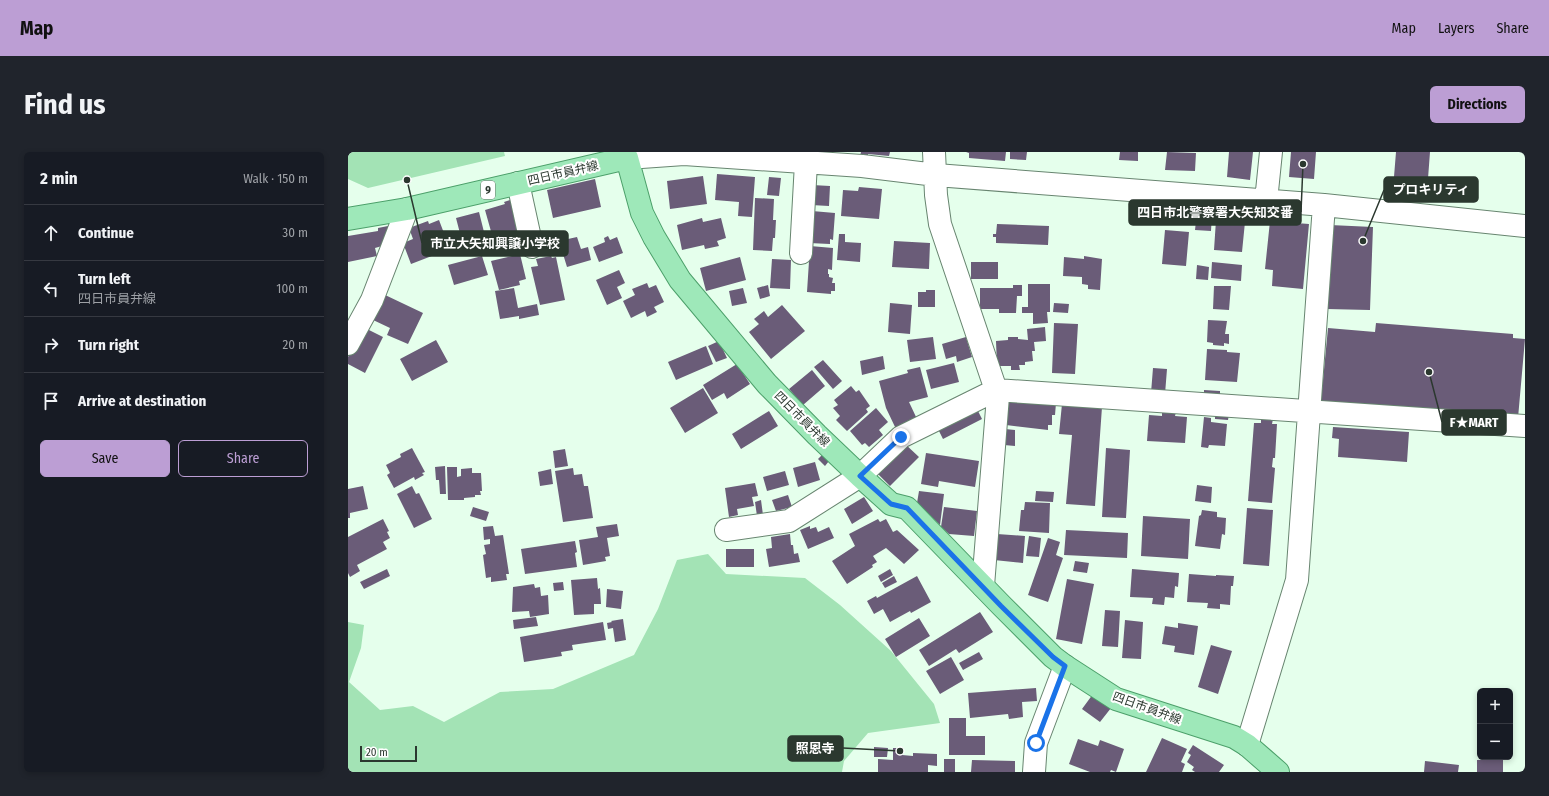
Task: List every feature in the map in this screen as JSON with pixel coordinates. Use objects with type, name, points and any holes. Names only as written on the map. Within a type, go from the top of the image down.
[{"type":"main road","name":"四日市員弁線","points":[[348,219],[407,209],[518,183],[626,155],[642,213],[654,237],[680,280],[767,384],[860,476],[891,504],[907,508],[1053,657],[1065,666],[1116,699],[1234,737],[1247,745],[1278,772]]},
{"type":"street","points":[[934,152],[936,195],[940,224],[998,396],[983,586]]},
{"type":"street","points":[[1266,201],[1271,152]]},
{"type":"street","points":[[626,155],[684,154],[862,166],[936,175],[1324,205],[1525,226]]},
{"type":"street","points":[[801,253],[806,163]]},
{"type":"street","points":[[518,183],[532,246]]},
{"type":"street","points":[[1247,745],[1297,580],[1324,205]]},
{"type":"street","points":[[348,344],[372,300],[407,209]]},
{"type":"street","points":[[726,530],[789,521],[860,476],[901,437],[996,390],[1525,426]]},
{"type":"street","points":[[1034,772],[1036,743],[1065,666]]},
{"type":"green space","points":[[348,152],[504,152],[505,156],[368,188],[348,179]]},
{"type":"green space","points":[[708,554],[726,574],[805,578],[840,605],[891,651],[934,704],[940,723],[868,733],[844,761],[842,772],[348,772],[348,622],[364,625],[361,648],[349,682],[380,710],[413,706],[444,722],[500,692],[553,689],[634,655],[658,609],[677,560]]},
{"type":"building","points":[[861,152],[890,152],[889,156],[868,154],[868,157],[860,156]]},
{"type":"building","points":[[966,152],[1006,152],[1005,161],[969,158],[969,153]]},
{"type":"building","points":[[1010,152],[1027,152],[1026,160],[1010,159]]},
{"type":"building","points":[[1120,152],[1138,152],[1138,161],[1119,160]]},
{"type":"building","points":[[1167,152],[1196,153],[1195,171],[1165,170]]},
{"type":"building","points":[[1229,152],[1253,152],[1250,180],[1227,177]]},
{"type":"building","points":[[1291,152],[1316,152],[1314,179],[1289,177]]},
{"type":"building","points":[[1396,152],[1430,152],[1427,192],[1393,189]]},
{"type":"building","points":[[717,174],[755,177],[752,217],[738,216],[739,202],[715,200]]},
{"type":"building","points":[[703,176],[707,204],[670,209],[667,181]]},
{"type":"building","points":[[769,177],[781,178],[779,196],[767,195]]},
{"type":"building","points":[[595,179],[601,207],[553,218],[547,190]]},
{"type":"building","points":[[812,185],[830,186],[829,206],[811,205]]},
{"type":"building","points":[[859,187],[882,189],[879,219],[841,216],[843,190],[858,191]]},
{"type":"building","points":[[755,198],[774,199],[773,220],[776,220],[775,238],[773,238],[772,251],[753,250]]},
{"type":"building","points":[[510,200],[518,228],[516,229],[517,231],[508,233],[507,231],[492,235],[485,210],[505,204],[504,202]]},
{"type":"building","points":[[812,211],[835,213],[833,240],[830,239],[830,244],[809,243]]},
{"type":"building","points":[[479,212],[486,240],[463,245],[456,218]]},
{"type":"building","points":[[1197,212],[1212,214],[1211,231],[1195,230]]},
{"type":"building","points":[[702,218],[703,222],[721,218],[726,238],[717,241],[719,246],[705,249],[704,245],[682,250],[677,225]]},
{"type":"building","points":[[439,220],[450,249],[411,264],[403,243],[413,239],[409,228],[428,221],[429,224]]},
{"type":"building","points":[[1216,220],[1245,222],[1242,252],[1214,250]]},
{"type":"building","points":[[1270,221],[1309,224],[1303,289],[1272,286],[1273,270],[1265,269]]},
{"type":"building","points":[[997,224],[1049,226],[1048,245],[996,243],[996,237],[993,237],[993,234],[996,234]]},
{"type":"building","points":[[1330,225],[1373,227],[1370,310],[1327,309]]},
{"type":"building","points":[[388,226],[389,244],[375,248],[377,256],[348,262],[348,236],[378,231],[378,228]]},
{"type":"building","points":[[1165,230],[1189,232],[1186,266],[1162,264]]},
{"type":"building","points":[[839,234],[845,234],[845,242],[861,243],[860,262],[837,260]]},
{"type":"building","points":[[608,236],[610,240],[617,237],[623,253],[599,262],[593,247],[605,242],[604,238]]},
{"type":"building","points":[[577,237],[581,249],[588,247],[591,260],[567,267],[559,241]]},
{"type":"building","points":[[894,241],[930,243],[929,269],[892,267]]},
{"type":"building","points":[[810,246],[833,248],[832,270],[828,269],[829,277],[833,278],[832,283],[835,283],[835,291],[831,291],[831,294],[807,292]]},
{"type":"building","points":[[520,254],[526,279],[519,281],[520,285],[499,290],[491,261]]},
{"type":"building","points":[[482,256],[488,275],[454,285],[448,265]]},
{"type":"building","points":[[551,256],[552,258],[556,257],[565,300],[540,305],[531,267],[538,266],[536,259]]},
{"type":"building","points":[[1084,256],[1102,259],[1100,290],[1088,289],[1088,285],[1082,284],[1082,277],[1063,276],[1064,257],[1084,259]]},
{"type":"building","points":[[740,257],[746,280],[706,291],[700,268]]},
{"type":"building","points":[[772,259],[791,260],[790,289],[770,288]]},
{"type":"building","points":[[971,262],[998,262],[998,279],[971,279]]},
{"type":"building","points":[[1212,262],[1242,265],[1241,281],[1211,278]]},
{"type":"building","points":[[1197,265],[1209,267],[1208,280],[1196,279]]},
{"type":"building","points":[[619,270],[625,283],[617,287],[622,298],[607,305],[596,280]]},
{"type":"building","points":[[647,283],[649,288],[656,285],[664,302],[654,307],[657,312],[647,317],[645,311],[631,318],[623,301],[635,295],[632,289]]},
{"type":"building","points":[[1028,284],[1050,284],[1050,312],[1047,312],[1048,323],[1033,324],[1033,313],[1022,313],[1022,307],[1028,307]]},
{"type":"building","points":[[768,285],[770,296],[760,299],[757,288]]},
{"type":"building","points":[[1013,285],[1022,285],[1022,296],[1017,296],[1016,313],[999,313],[999,309],[980,309],[980,288],[1013,288]]},
{"type":"building","points":[[1214,286],[1231,286],[1229,310],[1213,309]]},
{"type":"building","points":[[514,288],[518,308],[537,304],[539,315],[519,319],[519,316],[500,319],[495,291]]},
{"type":"building","points":[[743,288],[747,303],[732,306],[729,291]]},
{"type":"building","points":[[926,290],[935,290],[935,307],[918,307],[918,292],[926,292]]},
{"type":"building","points":[[383,294],[423,313],[408,344],[387,335],[390,328],[371,319]]},
{"type":"building","points":[[890,303],[912,305],[910,334],[888,332]]},
{"type":"building","points":[[1054,303],[1069,304],[1068,313],[1053,312]]},
{"type":"building","points":[[782,305],[805,331],[771,359],[749,332],[759,324],[754,319],[764,311],[768,317]]},
{"type":"building","points":[[1208,320],[1227,321],[1225,334],[1229,334],[1229,344],[1224,343],[1224,346],[1213,345],[1213,343],[1207,342]]},
{"type":"building","points":[[1054,323],[1078,324],[1075,374],[1052,373]]},
{"type":"building","points":[[1376,323],[1513,334],[1513,338],[1525,339],[1518,418],[1321,401],[1328,328],[1375,332]]},
{"type":"building","points":[[1045,327],[1046,341],[1034,342],[1035,351],[1032,351],[1033,361],[1025,362],[1025,365],[1019,365],[1020,370],[1011,370],[1011,366],[997,366],[996,341],[1008,340],[1008,337],[1018,337],[1018,339],[1028,340],[1027,329]]},
{"type":"building","points":[[365,328],[383,337],[365,373],[348,364],[348,357]]},
{"type":"building","points":[[933,337],[936,359],[910,362],[907,340]]},
{"type":"building","points":[[966,337],[972,357],[957,362],[956,356],[946,359],[942,344]]},
{"type":"building","points":[[436,340],[448,362],[412,381],[400,359]]},
{"type":"building","points":[[719,341],[727,358],[716,362],[708,346]]},
{"type":"building","points":[[706,346],[713,364],[676,380],[668,362]]},
{"type":"building","points":[[1207,349],[1227,350],[1227,352],[1240,353],[1237,382],[1205,380]]},
{"type":"building","points":[[883,356],[885,369],[862,375],[860,361]]},
{"type":"building","points":[[823,360],[842,381],[833,389],[814,367]]},
{"type":"building","points":[[954,363],[959,382],[931,389],[926,370]]},
{"type":"building","points":[[737,364],[750,384],[727,399],[724,393],[712,400],[703,385]]},
{"type":"building","points":[[920,367],[928,397],[909,402],[917,419],[896,429],[886,408],[879,381],[908,373],[907,370]]},
{"type":"building","points":[[1153,368],[1167,369],[1165,394],[1151,393]]},
{"type":"building","points":[[812,370],[825,386],[803,405],[789,389]]},
{"type":"building","points":[[851,386],[856,392],[859,390],[870,406],[866,409],[868,412],[847,431],[836,420],[840,416],[833,408],[838,405],[834,400]]},
{"type":"building","points":[[703,388],[718,413],[685,433],[670,408]]},
{"type":"building","points":[[1204,390],[1220,391],[1220,399],[1204,399]]},
{"type":"building","points":[[1008,400],[1056,403],[1055,415],[1052,415],[1052,425],[1048,425],[1048,430],[1006,425]]},
{"type":"building","points":[[1062,404],[1102,407],[1095,506],[1066,504],[1072,435],[1059,434]]},
{"type":"building","points":[[876,408],[888,422],[879,430],[883,435],[869,447],[865,443],[862,445],[850,431]]},
{"type":"building","points":[[769,411],[778,426],[741,449],[732,434]]},
{"type":"building","points":[[978,411],[982,419],[943,439],[936,425]]},
{"type":"building","points":[[1162,411],[1176,412],[1175,416],[1187,417],[1185,443],[1147,441],[1149,415],[1162,416]]},
{"type":"building","points":[[1215,413],[1229,414],[1228,420],[1215,419]]},
{"type":"building","points":[[1204,417],[1211,418],[1211,422],[1227,424],[1225,446],[1209,445],[1208,448],[1201,447]]},
{"type":"building","points":[[1261,419],[1273,419],[1272,424],[1277,424],[1275,458],[1273,458],[1272,467],[1275,468],[1272,503],[1248,501],[1254,423],[1261,423]]},
{"type":"building","points":[[1333,427],[1409,432],[1407,462],[1338,457],[1339,439],[1332,438]]},
{"type":"building","points":[[1005,429],[1015,430],[1015,446],[1004,445]]},
{"type":"building","points":[[904,443],[919,457],[890,486],[876,472]]},
{"type":"building","points":[[412,448],[425,472],[422,473],[424,475],[415,480],[414,477],[394,488],[387,475],[390,473],[386,465],[401,457],[400,454]]},
{"type":"building","points":[[1106,448],[1130,450],[1126,518],[1102,517]]},
{"type":"building","points":[[565,449],[568,466],[555,468],[553,451]]},
{"type":"building","points":[[926,453],[979,461],[975,487],[939,481],[938,487],[921,484]]},
{"type":"building","points":[[822,455],[829,461],[825,466],[818,459]]},
{"type":"building","points":[[815,462],[820,480],[798,487],[793,468]]},
{"type":"building","points":[[445,466],[446,494],[440,494],[439,480],[436,480],[435,467]]},
{"type":"building","points":[[447,467],[457,467],[457,477],[461,476],[461,469],[472,468],[472,473],[481,473],[481,495],[464,498],[464,500],[448,500]]},
{"type":"building","points":[[573,468],[574,475],[582,474],[584,486],[588,486],[593,518],[563,522],[555,471]]},
{"type":"building","points":[[551,469],[553,484],[540,486],[538,472]]},
{"type":"building","points":[[785,471],[789,485],[767,491],[763,477]]},
{"type":"building","points":[[755,483],[758,496],[752,497],[754,506],[737,509],[738,515],[729,517],[725,488]]},
{"type":"building","points":[[1197,485],[1212,487],[1211,503],[1195,501]]},
{"type":"building","points":[[363,486],[368,509],[350,513],[350,518],[348,518],[348,489]]},
{"type":"building","points":[[412,486],[416,494],[419,493],[432,519],[414,528],[397,494]]},
{"type":"building","points":[[919,491],[944,494],[940,525],[917,503]]},
{"type":"building","points":[[1036,491],[1054,492],[1053,502],[1035,501]]},
{"type":"building","points":[[788,495],[792,507],[776,511],[772,500]]},
{"type":"building","points":[[864,497],[873,511],[852,524],[844,509]]},
{"type":"building","points":[[761,500],[763,515],[757,516],[755,502]]},
{"type":"building","points":[[1025,502],[1050,503],[1049,533],[1019,531],[1021,510],[1024,510]]},
{"type":"building","points":[[473,507],[489,512],[486,521],[470,516]]},
{"type":"building","points":[[944,507],[977,511],[974,536],[949,534],[941,527]]},
{"type":"building","points":[[1247,508],[1273,510],[1269,566],[1243,564]]},
{"type":"building","points":[[1202,510],[1217,512],[1217,517],[1226,518],[1225,535],[1222,534],[1220,549],[1195,546],[1199,516],[1201,515]]},
{"type":"building","points":[[1143,516],[1190,519],[1188,559],[1141,556]]},
{"type":"building","points":[[383,519],[389,531],[387,532],[390,538],[383,542],[387,549],[357,565],[360,571],[350,577],[348,573],[348,537]]},
{"type":"building","points":[[878,519],[880,522],[886,519],[893,532],[897,530],[919,550],[904,564],[886,548],[873,556],[877,562],[872,565],[873,567],[847,584],[832,561],[855,546],[849,534]]},
{"type":"building","points":[[617,524],[619,536],[607,538],[610,556],[605,557],[606,561],[583,565],[579,540],[598,537],[596,527]]},
{"type":"building","points":[[493,526],[495,536],[503,535],[509,574],[506,574],[507,580],[491,582],[491,577],[486,578],[483,555],[486,554],[484,545],[490,544],[490,539],[484,540],[483,527]]},
{"type":"building","points":[[810,526],[810,529],[816,527],[818,532],[829,527],[834,538],[808,549],[800,530]]},
{"type":"building","points":[[1066,530],[1128,533],[1127,558],[1064,555]]},
{"type":"building","points":[[790,534],[794,554],[798,553],[800,562],[769,567],[766,549],[772,548],[771,537]]},
{"type":"building","points":[[997,534],[1025,536],[1023,563],[994,560]]},
{"type":"building","points":[[1029,536],[1041,538],[1039,557],[1026,556]]},
{"type":"building","points":[[1048,538],[1060,542],[1056,555],[1063,558],[1048,602],[1028,595]]},
{"type":"building","points":[[575,541],[577,567],[525,574],[521,549]]},
{"type":"building","points":[[726,549],[754,549],[754,567],[726,567]]},
{"type":"building","points":[[1075,561],[1089,563],[1087,573],[1073,571]]},
{"type":"building","points":[[387,569],[390,576],[364,589],[360,582]]},
{"type":"building","points":[[890,569],[893,575],[881,582],[878,576]]},
{"type":"building","points":[[1132,569],[1179,573],[1178,587],[1175,586],[1174,598],[1165,597],[1164,605],[1152,604],[1153,598],[1130,597]]},
{"type":"building","points":[[1189,574],[1234,576],[1233,586],[1231,586],[1230,605],[1220,604],[1220,609],[1207,608],[1208,603],[1187,602]]},
{"type":"building","points":[[894,576],[897,582],[885,588],[882,583]]},
{"type":"building","points":[[917,576],[931,602],[890,622],[883,609],[874,614],[867,601],[876,596],[877,598]]},
{"type":"building","points":[[597,578],[598,589],[600,588],[601,604],[594,604],[594,614],[574,615],[571,580]]},
{"type":"building","points":[[1067,579],[1094,584],[1082,644],[1056,639]]},
{"type":"building","points":[[563,582],[564,590],[554,591],[553,583]]},
{"type":"building","points":[[534,584],[535,588],[540,587],[541,596],[548,595],[549,614],[530,617],[529,611],[512,612],[513,587]]},
{"type":"building","points":[[607,589],[623,591],[621,609],[606,607]]},
{"type":"building","points":[[1105,610],[1120,611],[1118,647],[1102,646]]},
{"type":"building","points":[[980,612],[993,632],[959,653],[956,649],[929,666],[919,650]]},
{"type":"building","points":[[536,617],[538,626],[514,629],[513,620]]},
{"type":"building","points":[[919,618],[930,636],[896,657],[885,639]]},
{"type":"building","points":[[623,619],[626,640],[615,642],[613,628],[608,629],[607,623]]},
{"type":"building","points":[[1125,620],[1143,622],[1141,659],[1122,658]]},
{"type":"building","points":[[603,622],[606,640],[572,645],[573,650],[561,652],[562,656],[524,662],[520,637]]},
{"type":"building","points":[[1178,623],[1198,626],[1194,655],[1174,652],[1175,646],[1162,644],[1165,626],[1178,628]]},
{"type":"building","points":[[1211,645],[1232,651],[1218,694],[1198,687]]},
{"type":"building","points":[[979,652],[983,659],[963,670],[959,663]]},
{"type":"building","points":[[951,657],[964,680],[940,694],[926,671]]},
{"type":"building","points":[[1036,688],[1037,701],[1022,702],[1023,717],[1009,719],[1008,714],[970,718],[968,693]]},
{"type":"building","points":[[1093,694],[1111,708],[1100,722],[1082,709]]},
{"type":"building","points":[[949,718],[966,718],[966,736],[985,736],[985,755],[949,755]]},
{"type":"building","points":[[1162,738],[1187,749],[1181,762],[1185,764],[1182,772],[1146,772]]},
{"type":"building","points":[[1078,739],[1098,746],[1100,740],[1124,749],[1116,772],[1111,770],[1110,772],[1090,772],[1069,764]]},
{"type":"building","points":[[1193,745],[1224,765],[1219,772],[1195,772],[1192,770],[1194,767],[1187,762],[1191,755],[1188,753]]},
{"type":"building","points":[[874,747],[888,748],[887,757],[874,757]]},
{"type":"building","points":[[893,748],[903,748],[902,755],[913,756],[913,753],[937,754],[937,766],[928,765],[928,772],[878,772],[878,759],[893,760]]},
{"type":"building","points":[[944,759],[955,759],[955,772],[944,772]]},
{"type":"building","points":[[972,760],[1015,761],[1015,772],[971,772]]},
{"type":"building","points":[[1477,760],[1503,760],[1503,772],[1477,772]]},
{"type":"building","points":[[1425,761],[1459,765],[1458,772],[1424,772]]},
{"type":"place","name":"四日市北警察署大矢知交番","points":[[1303,164]]},
{"type":"place","name":"市立大矢知興譲小学校","points":[[407,180]]},
{"type":"place","name":"プロキリティ","points":[[1363,241]]},
{"type":"place","name":"F★MART","points":[[1429,372]]},
{"type":"place","name":"照恩寺","points":[[900,751]]},
{"type":"route","points":[[901,437],[860,476],[891,504],[907,508],[1001,606],[1053,657],[1065,666],[1036,743]]}]
